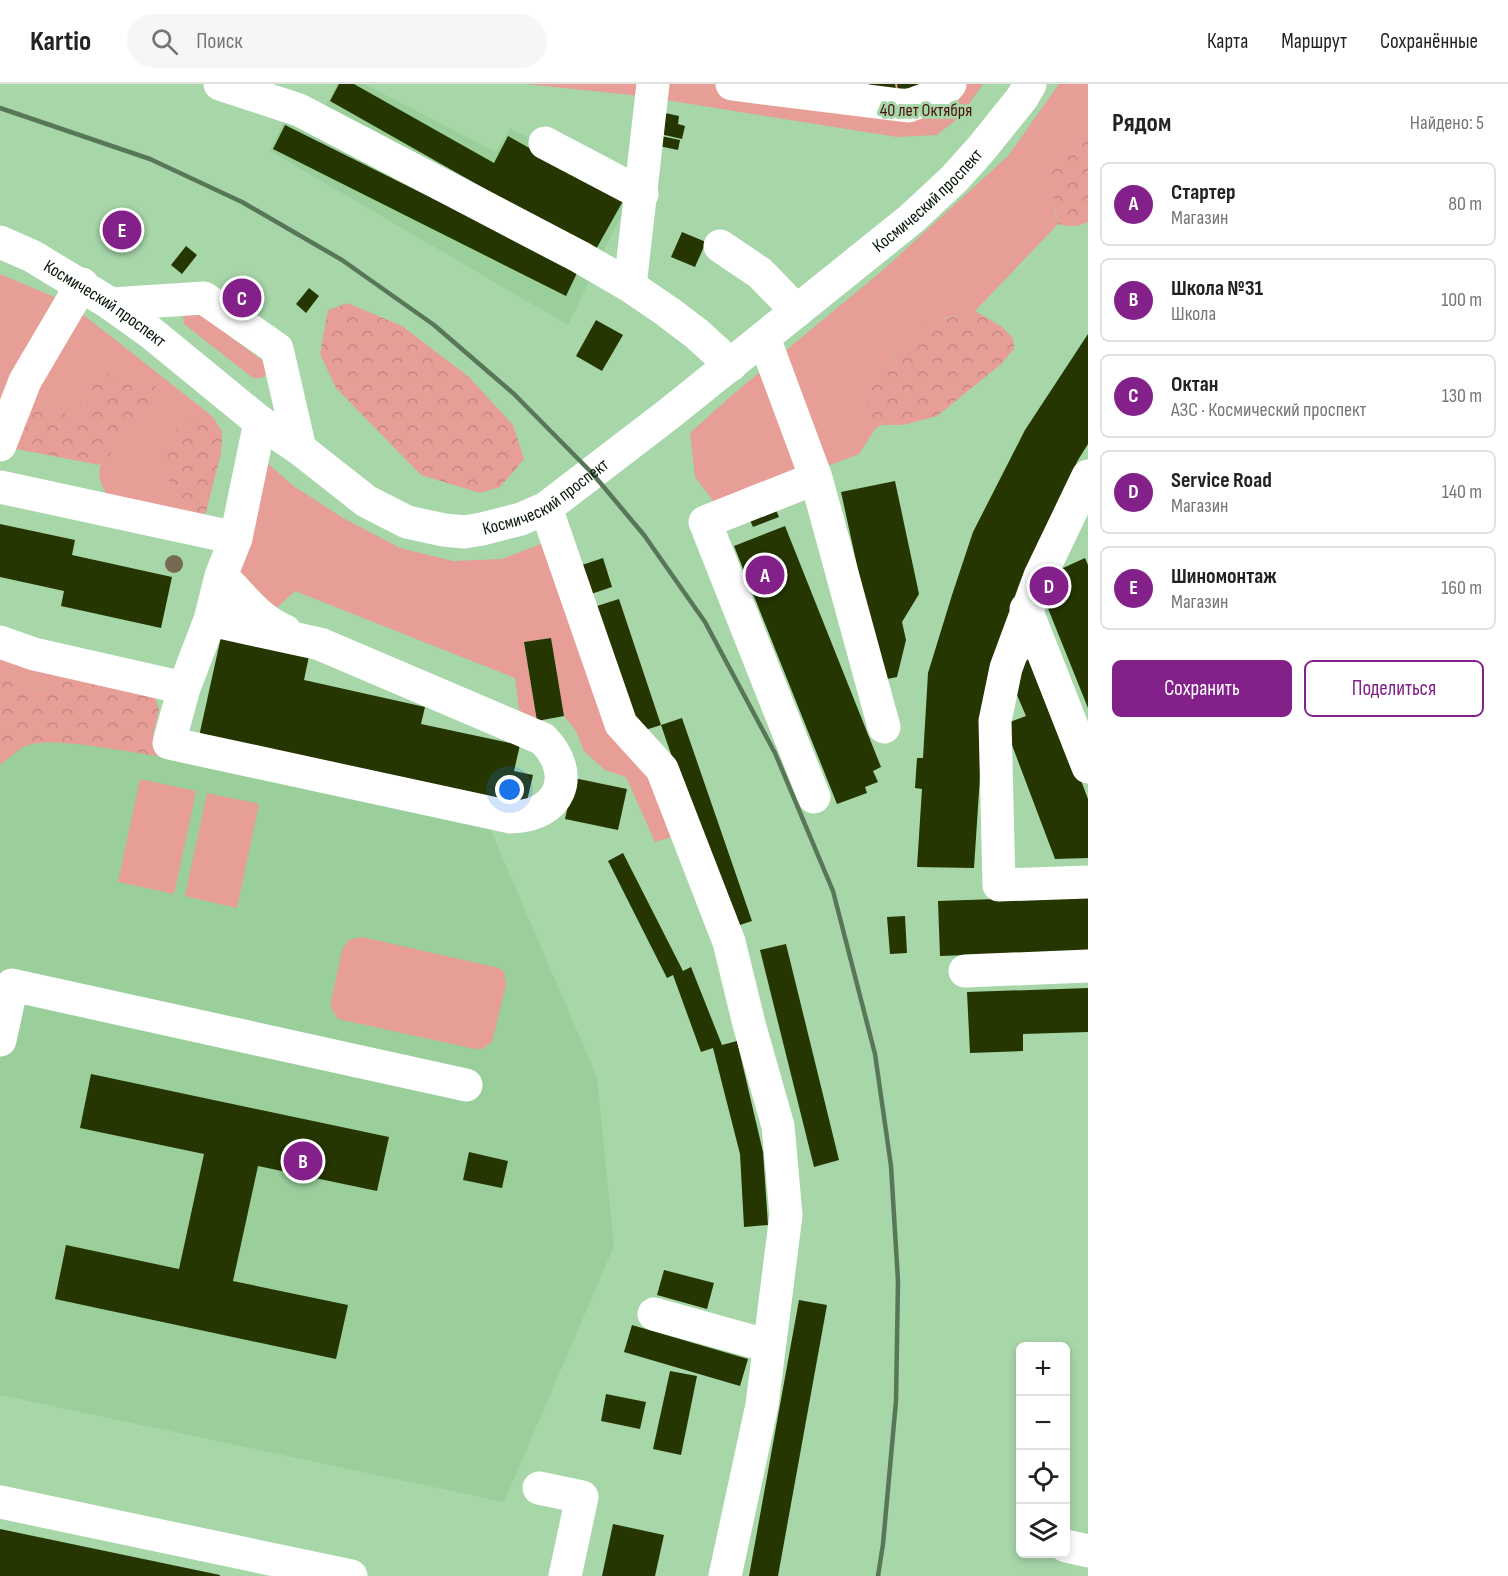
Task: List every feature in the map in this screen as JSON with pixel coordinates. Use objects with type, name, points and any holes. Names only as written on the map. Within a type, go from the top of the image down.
[{"type":"main road","points":[[220,84],[299,110],[482,205],[630,286],[697,334],[731,365]]},
{"type":"main road","points":[[630,286],[653,84]]},
{"type":"main road","points":[[732,84],[908,106],[942,93],[950,84]]},
{"type":"main road","name":"Космический проспект","points":[[0,242],[32,256],[82,284],[111,304],[150,332],[260,422],[300,449],[366,501],[407,522],[464,532],[482,530],[521,519],[546,508],[731,365],[911,219],[954,179],[1022,98],[1030,84]]},
{"type":"main road","points":[[546,143],[642,194]]},
{"type":"main road","points":[[720,246],[760,273],[797,311]]},
{"type":"main road","points":[[0,445],[25,381],[82,284]]},
{"type":"main road","points":[[111,304],[204,298],[277,349],[300,449]]},
{"type":"main road","points":[[764,338],[816,478],[884,727]]},
{"type":"main road","points":[[210,620],[331,648],[543,740],[555,752],[561,767],[561,784],[554,800],[542,811],[526,817],[510,817],[169,743],[184,688],[210,620],[221,576],[236,538],[260,422]]},
{"type":"main road","points":[[814,797],[705,522],[816,478]]},
{"type":"main road","points":[[0,487],[236,538]]},
{"type":"main road","points":[[1084,498],[1026,609],[1006,669],[995,721],[999,885],[1088,882]]},
{"type":"main road","points":[[546,508],[621,724],[662,769],[729,942],[778,1126],[786,1215],[762,1405],[725,1576]]},
{"type":"main road","points":[[221,576],[239,592],[253,612],[273,626],[309,642]]},
{"type":"main road","points":[[1026,609],[1088,767]]},
{"type":"main road","points":[[0,642],[34,654],[184,688]]},
{"type":"main road","points":[[965,971],[1088,966]]},
{"type":"main road","points":[[0,1040],[12,985],[466,1085]]},
{"type":"main road","points":[[654,1314],[769,1346]]},
{"type":"main road","points":[[539,1488],[582,1497],[565,1576]]},
{"type":"main road","points":[[0,1502],[351,1576]]},
{"type":"main road","points":[[1070,1547],[1088,1551]]},
{"type":"shaded area","points":[[337,84],[364,84],[496,152],[510,128],[631,195],[568,325],[270,151],[285,119],[312,132]]},
{"type":"shaded area","points":[[0,716],[485,817],[597,1077],[614,1246],[504,1502],[0,1395]]},
{"type":"green space","name":"40 лет Октября","points":[[525,84],[983,84],[960,117],[937,135],[897,137],[641,96]]},
{"type":"green space","points":[[1059,84],[1088,84],[1088,129],[1058,151],[1055,210],[1058,224],[975,311],[947,317],[933,324],[892,355],[866,398],[875,429],[859,454],[833,464],[768,482],[717,506],[695,477],[690,433],[731,396],[883,270],[1008,156]]},
{"type":"green space","points":[[1088,129],[1088,222],[1073,226],[1058,224],[1050,173],[1058,151]]},
{"type":"green space","points":[[0,274],[76,309],[212,416],[222,431],[222,436],[208,422],[167,478],[185,512],[109,499],[103,488],[100,468],[122,442],[123,427],[136,415],[91,386],[82,421],[52,407],[20,399],[0,388]]},
{"type":"green space","points":[[347,303],[402,326],[469,377],[513,425],[524,459],[500,487],[480,493],[421,475],[336,388],[320,354],[328,310]]},
{"type":"green space","points":[[975,311],[1002,327],[1013,338],[1014,349],[1000,365],[937,416],[903,425],[881,425],[875,429],[868,409],[867,397],[870,387],[884,365],[904,345],[925,329],[944,319]]},
{"type":"green space","points":[[197,312],[267,364],[268,372],[262,378],[253,378],[184,324],[183,316]]},
{"type":"green space","points":[[103,374],[155,385],[161,399],[153,413],[136,415],[124,426],[122,442],[100,465],[0,446],[0,388],[20,399],[52,407],[82,421],[91,386]]},
{"type":"green space","points":[[193,416],[208,422],[222,436],[221,453],[206,512],[198,518],[185,512],[167,478],[169,442],[177,429]]},
{"type":"green space","points":[[262,458],[292,485],[343,518],[400,548],[453,561],[502,559],[551,540],[682,834],[655,842],[626,777],[605,770],[584,751],[576,731],[564,716],[551,638],[524,642],[537,721],[520,716],[515,678],[295,591],[271,613],[228,575]]},
{"type":"green space","points":[[0,658],[8,660],[27,690],[42,689],[72,677],[154,696],[159,709],[153,736],[162,741],[165,747],[159,756],[91,746],[53,742],[37,743],[26,746],[0,765]]},
{"type":"green space","points":[[8,660],[72,677],[42,689],[27,690]]},
{"type":"green space","points":[[140,779],[196,791],[174,894],[118,882]]},
{"type":"green space","points":[[207,793],[259,804],[237,908],[185,896]]},
{"type":"green space","points":[[362,937],[499,968],[504,972],[506,985],[492,1042],[482,1049],[475,1049],[338,1019],[331,1008],[331,1002],[342,950],[349,940]]},
{"type":"building","points":[[339,84],[354,84],[494,163],[508,136],[623,201],[595,251],[330,101]]},
{"type":"building","points":[[869,84],[895,84],[896,89],[870,92]]},
{"type":"building","points":[[897,84],[923,84],[924,87],[898,89]]},
{"type":"building","points":[[665,113],[679,116],[678,124],[685,126],[682,139],[660,134]]},
{"type":"building","points":[[285,125],[578,271],[566,296],[273,149]]},
{"type":"building","points":[[661,136],[680,140],[678,150],[659,146]]},
{"type":"building","points":[[682,232],[706,242],[695,267],[671,257]]},
{"type":"building","points":[[186,246],[197,255],[182,274],[171,265]]},
{"type":"building","points":[[309,288],[319,296],[306,313],[296,304]]},
{"type":"building","points":[[596,320],[623,335],[602,371],[576,356]]},
{"type":"building","points":[[1088,334],[1088,444],[1078,460],[1032,559],[985,700],[974,868],[917,867],[922,789],[915,788],[917,758],[923,758],[928,673],[952,595],[973,532],[1025,430]]},
{"type":"building","points":[[895,481],[919,594],[902,622],[906,640],[897,677],[882,680],[841,492]]},
{"type":"building","points":[[773,503],[779,517],[753,527],[747,513]]},
{"type":"building","points":[[0,524],[75,540],[72,555],[172,577],[161,628],[61,606],[64,591],[0,577]]},
{"type":"building","points":[[785,526],[881,767],[873,771],[878,782],[865,787],[867,793],[837,804],[734,546]]},
{"type":"building","points":[[603,558],[612,587],[588,595],[579,566]]},
{"type":"building","points":[[1085,558],[1088,565],[1088,708],[1045,601],[1052,573]]},
{"type":"building","points":[[619,599],[661,725],[636,733],[594,607]]},
{"type":"building","points":[[221,637],[309,656],[304,680],[425,707],[421,724],[520,745],[514,771],[533,775],[527,801],[508,797],[506,807],[198,741]]},
{"type":"building","points":[[551,638],[564,716],[537,721],[524,642]]},
{"type":"building","points":[[1034,657],[1088,799],[1088,858],[1055,859],[1004,724],[1026,716],[1014,688],[1019,664]]},
{"type":"building","points":[[682,718],[752,921],[731,928],[661,725]]},
{"type":"building","points":[[574,778],[627,789],[618,830],[565,819]]},
{"type":"building","points":[[623,853],[683,971],[691,967],[722,1045],[737,1041],[763,1152],[768,1225],[744,1227],[740,1154],[713,1048],[701,1052],[673,975],[667,978],[608,861]]},
{"type":"building","points":[[1088,896],[1088,951],[940,956],[938,901]]},
{"type":"building","points":[[905,916],[907,953],[890,954],[887,917]]},
{"type":"building","points":[[786,944],[839,1160],[814,1167],[760,950]]},
{"type":"building","points":[[1088,988],[1088,1032],[1023,1034],[1023,1051],[970,1053],[967,992]]},
{"type":"building","points":[[91,1074],[389,1137],[377,1191],[258,1166],[233,1281],[348,1305],[336,1359],[55,1299],[66,1245],[179,1269],[204,1154],[80,1128]]},
{"type":"building","points":[[469,1152],[508,1161],[502,1188],[463,1180]]},
{"type":"building","points":[[664,1270],[714,1283],[707,1309],[657,1295]]},
{"type":"building","points":[[799,1300],[827,1305],[778,1576],[749,1576]]},
{"type":"building","points":[[632,1325],[748,1359],[740,1386],[624,1352]]},
{"type":"building","points":[[670,1371],[697,1376],[681,1455],[653,1449]]},
{"type":"building","points":[[606,1394],[646,1402],[640,1429],[601,1421]]},
{"type":"building","points":[[613,1524],[664,1535],[655,1576],[602,1576]]},
{"type":"building","points":[[0,1529],[220,1575],[220,1576],[0,1576]]},
{"type":"railway","points":[[0,108],[150,159],[242,202],[342,260],[434,325],[514,394],[592,473],[644,535],[705,622],[775,753],[833,891],[875,1054],[891,1166],[898,1281],[896,1401],[878,1576]]},
{"type":"place","name":"Шиномонтаж","points":[[122,230]]},
{"type":"place","name":"Октан","points":[[242,298]]},
{"type":"place","name":"Стартер","points":[[765,575]]},
{"type":"place","name":"Service Road","points":[[1049,586]]},
{"type":"place","name":"Школа №31","points":[[303,1161]]}]
